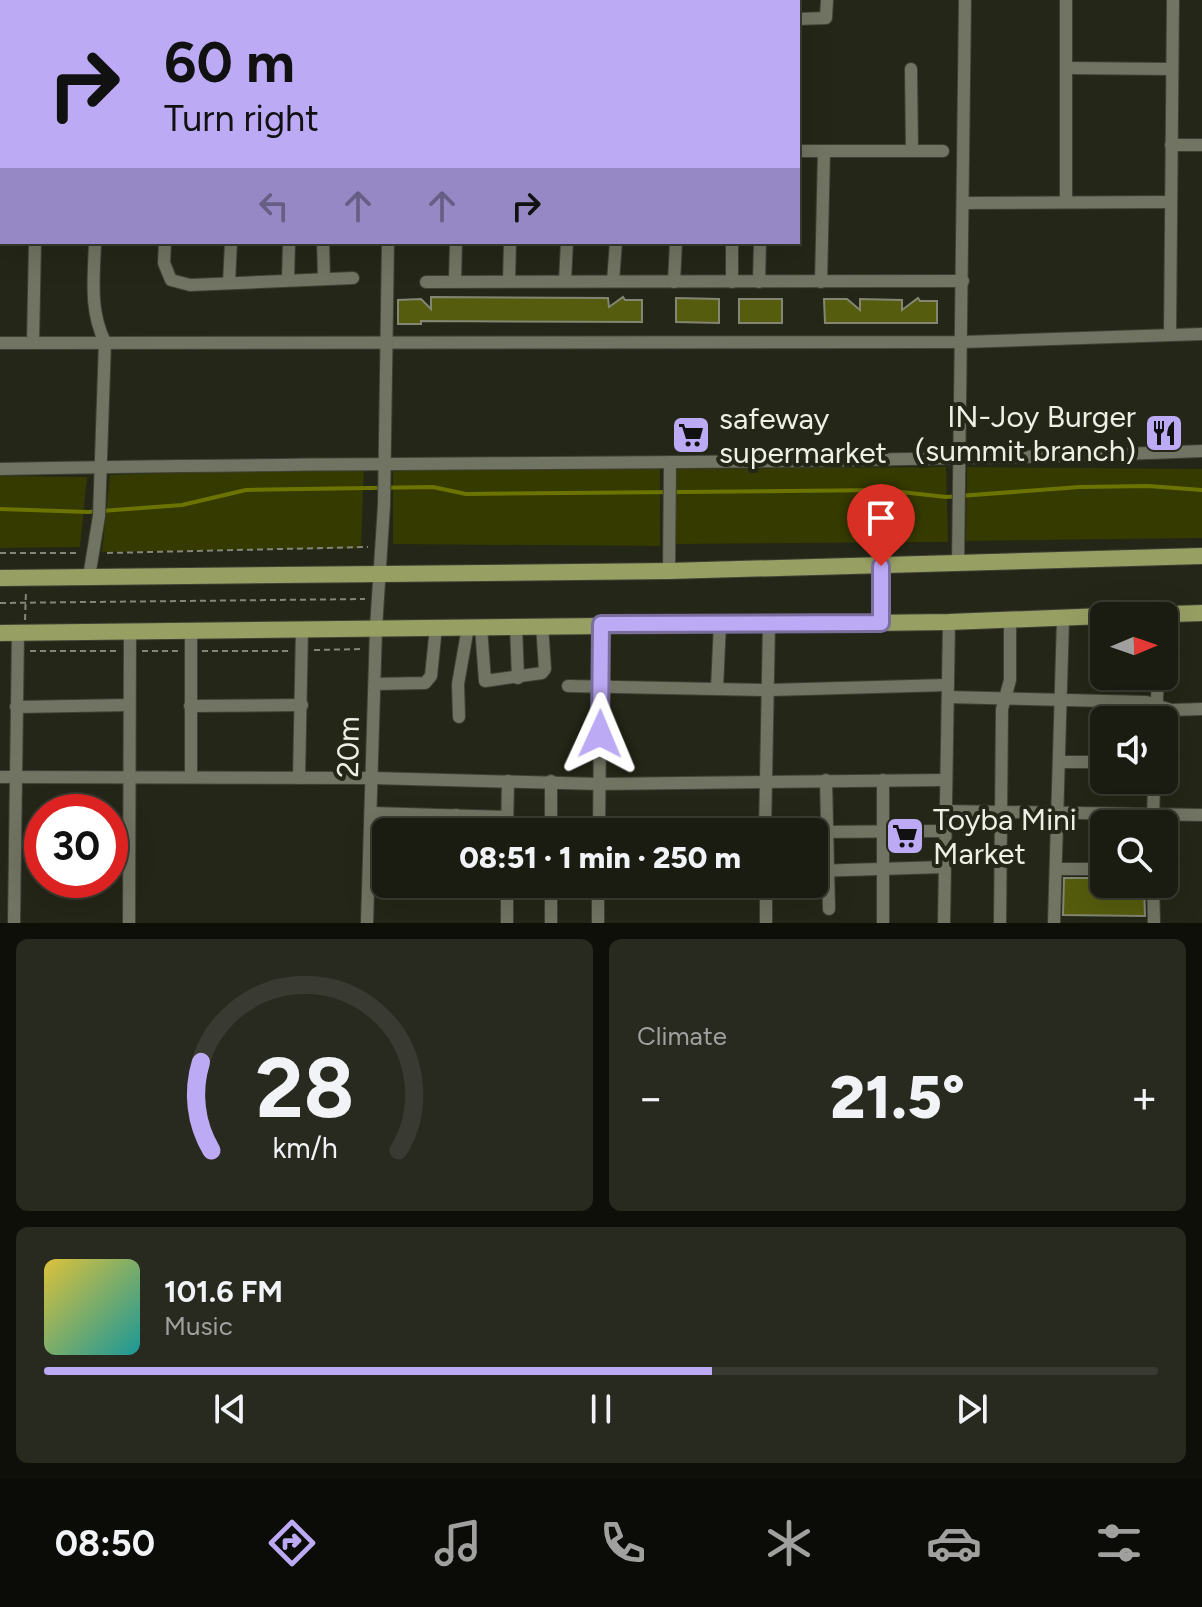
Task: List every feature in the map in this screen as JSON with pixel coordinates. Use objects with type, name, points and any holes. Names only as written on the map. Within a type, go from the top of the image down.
[{"type":"main road","points":[[0,578],[669,571],[1202,556]]},
{"type":"main road","points":[[881,566],[881,623]]},
{"type":"main road","points":[[1178,614],[1202,613]]},
{"type":"main road","points":[[0,633],[881,623],[1090,617]]},
{"type":"street","points":[[800,19],[826,18],[827,0]]},
{"type":"street","points":[[958,564],[965,0]]},
{"type":"street","points":[[1066,0],[1066,202]]},
{"type":"street","points":[[1170,335],[1173,0]]},
{"type":"street","points":[[1066,68],[1171,69]]},
{"type":"street","points":[[911,69],[912,151]]},
{"type":"street","points":[[1171,145],[1202,145]]},
{"type":"street","points":[[800,151],[943,151]]},
{"type":"street","points":[[821,282],[824,151]]},
{"type":"street","points":[[964,203],[1171,202]]},
{"type":"street","points":[[33,343],[35,244]]},
{"type":"street","points":[[89,577],[99,516],[105,342],[96,324],[93,304],[95,244]]},
{"type":"street","points":[[165,244],[164,263],[171,280],[190,285],[353,278]]},
{"type":"street","points":[[229,283],[231,244]]},
{"type":"street","points":[[288,280],[289,244]]},
{"type":"street","points":[[323,244],[324,278]]},
{"type":"street","name":"20m","points":[[367,923],[376,628],[384,505],[388,244]]},
{"type":"street","points":[[455,280],[456,244]]},
{"type":"street","points":[[509,281],[510,244]]},
{"type":"street","points":[[565,281],[567,244]]},
{"type":"street","points":[[613,281],[616,244]]},
{"type":"street","points":[[674,282],[676,244]]},
{"type":"street","points":[[732,244],[732,282]]},
{"type":"street","points":[[759,282],[760,244]]},
{"type":"street","points":[[426,282],[963,281]]},
{"type":"street","points":[[0,343],[962,342],[1202,334]]},
{"type":"street","points":[[0,469],[958,460],[1202,451]]},
{"type":"street","points":[[669,571],[670,462]]},
{"type":"street","points":[[1054,923],[1063,619]]},
{"type":"street","points":[[1000,923],[1001,812],[1005,698],[1010,680],[1010,620]]},
{"type":"street","points":[[944,923],[949,622]]},
{"type":"street","points":[[717,688],[720,623]]},
{"type":"street","points":[[765,818],[770,690],[769,623]]},
{"type":"street","points":[[599,818],[601,624]]},
{"type":"street","points":[[474,627],[485,681],[542,673],[545,669],[542,625]]},
{"type":"street","points":[[516,626],[518,678]]},
{"type":"street","points":[[375,684],[425,683],[431,676],[436,627]]},
{"type":"street","points":[[459,717],[458,684],[474,627]]},
{"type":"street","points":[[191,629],[191,776]]},
{"type":"street","points":[[299,778],[302,629]]},
{"type":"street","points":[[128,794],[130,630]]},
{"type":"street","points":[[14,923],[16,707],[21,633]]},
{"type":"street","points":[[568,686],[601,684],[770,690],[947,691],[1005,698],[1146,702],[1156,706],[1157,690]]},
{"type":"street","points":[[16,707],[129,705]]},
{"type":"street","points":[[190,706],[302,705]]},
{"type":"street","points":[[1178,710],[1202,709]]},
{"type":"street","points":[[1061,762],[1090,762]]},
{"type":"street","points":[[0,777],[373,778],[599,784],[944,780]]},
{"type":"street","points":[[822,818],[826,780]]},
{"type":"street","points":[[883,780],[883,923]]},
{"type":"street","points":[[372,813],[507,817],[508,781]]},
{"type":"street","points":[[551,781],[551,818]]},
{"type":"street","points":[[944,811],[1090,815]]},
{"type":"street","points":[[1178,817],[1202,815]]},
{"type":"street","points":[[828,832],[944,831]]},
{"type":"street","points":[[829,909],[828,870],[944,867]]},
{"type":"street","points":[[1057,869],[1090,869]]},
{"type":"street","points":[[128,884],[129,923]]},
{"type":"street","points":[[507,898],[507,923]]},
{"type":"street","points":[[551,898],[551,923]]},
{"type":"street","points":[[598,898],[598,923]]},
{"type":"street","points":[[766,898],[766,923]]},
{"type":"street","points":[[1153,898],[1154,923]]},
{"type":"path","points":[[0,553],[381,546]]},
{"type":"path","points":[[21,633],[26,577]]},
{"type":"path","points":[[0,603],[378,599]]},
{"type":"green space","points":[[364,466],[361,548],[102,552],[110,475]]},
{"type":"green space","points":[[393,466],[660,466],[660,546],[393,544]]},
{"type":"green space","points":[[946,467],[948,542],[674,544],[674,469]]},
{"type":"green space","points":[[967,467],[1202,469],[1202,538],[966,541]]},
{"type":"green space","points":[[0,476],[87,477],[80,547],[0,548]]},
{"type":"building","points":[[431,297],[608,298],[609,307],[623,297],[625,300],[642,300],[642,322],[421,321],[421,324],[398,324],[398,300],[421,299],[431,309]]},
{"type":"building","points":[[676,298],[719,299],[719,323],[676,322]]},
{"type":"building","points":[[918,298],[920,301],[937,301],[937,323],[825,323],[824,299],[847,299],[860,310],[860,299],[902,300],[902,310]]},
{"type":"building","points":[[739,299],[782,299],[782,323],[739,323]]},
{"type":"building","points":[[1064,878],[1090,878],[1090,898],[1144,898],[1145,916],[1063,915]]},
{"type":"waterway","points":[[0,509],[88,512],[182,505],[246,490],[433,487],[466,494],[883,490],[946,497],[1080,487],[1148,486],[1202,490]]},
{"type":"place","name":"IN-Joy Burger (summit branch)","points":[[1164,433]]},
{"type":"place","name":"safeway supermarket","points":[[691,435]]},
{"type":"place","name":"Toyba Mini Market","points":[[905,836]]},
{"type":"route","points":[[600,734],[601,624],[881,623],[881,566]]}]
